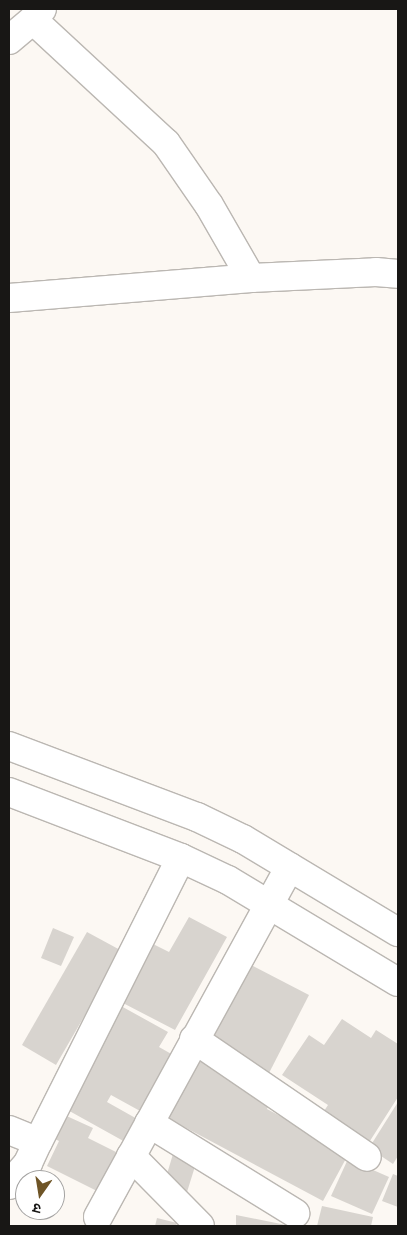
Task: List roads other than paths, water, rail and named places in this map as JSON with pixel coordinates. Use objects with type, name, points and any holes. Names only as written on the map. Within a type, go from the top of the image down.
[{"type":"street","points":[[9,40],[37,15],[166,143],[209,205],[251,278]]},
{"type":"street","points":[[9,298],[251,278],[391,272]]},
{"type":"street","points":[[9,746],[197,817],[244,840],[398,932]]},
{"type":"street","points":[[9,792],[181,858],[228,880],[398,982]]},
{"type":"street","points":[[9,1185],[28,1163],[181,858]]},
{"type":"street","points":[[98,1216],[290,867]]},
{"type":"street","points":[[194,1040],[367,1157]]},
{"type":"street","points":[[149,1122],[295,1213]]},
{"type":"street","points":[[9,1130],[38,1142]]},
{"type":"street","points":[[131,1156],[200,1226]]}]
